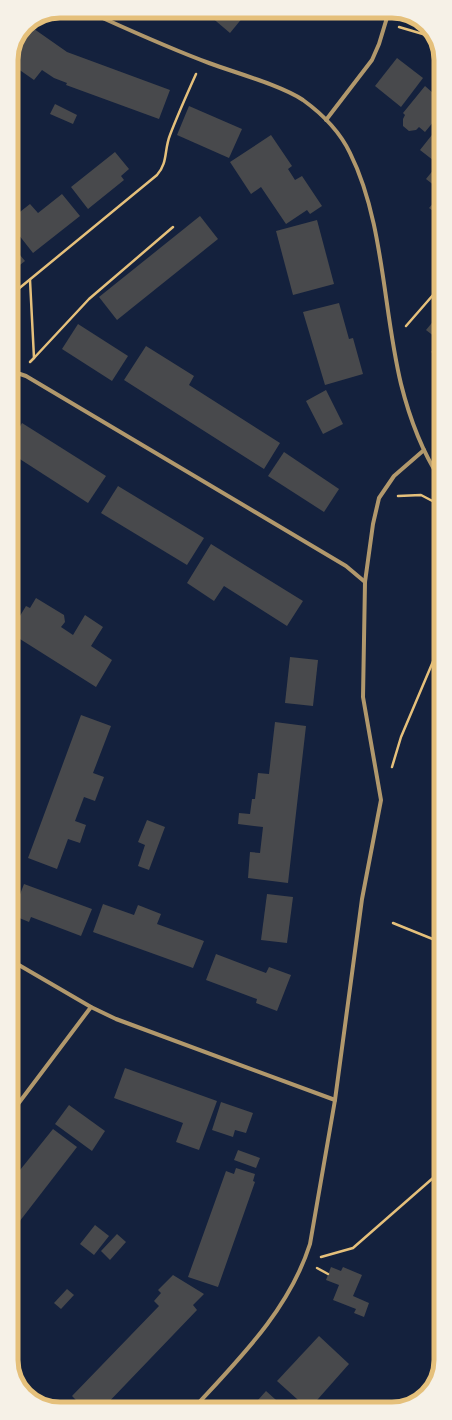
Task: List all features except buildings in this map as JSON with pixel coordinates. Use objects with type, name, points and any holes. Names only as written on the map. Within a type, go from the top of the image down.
[{"type":"street","points":[[103,18],[302,100],[326,120],[341,137],[350,153],[365,190],[375,236],[400,383],[410,415],[424,450],[434,468]]},
{"type":"street","points":[[326,120],[372,60],[387,18]]},
{"type":"street","points":[[18,373],[346,566],[365,582]]},
{"type":"street","points":[[199,1402],[235,1363],[280,1308],[305,1262],[317,1215],[335,1100],[362,899],[382,800],[363,697],[365,582],[373,524],[379,498],[394,476],[424,450]]},
{"type":"street","points":[[18,964],[91,1007],[116,1019],[335,1100]]},
{"type":"street","points":[[18,1104],[91,1007]]},
{"type":"path","points":[[386,24],[426,35]]},
{"type":"path","points":[[18,289],[157,175],[163,168],[170,134],[202,60]]},
{"type":"path","points":[[22,375],[34,358],[89,299],[173,227]]},
{"type":"path","points":[[30,280],[34,358]]},
{"type":"path","points":[[393,341],[434,294]]},
{"type":"path","points":[[379,498],[421,495],[434,502]]},
{"type":"path","points":[[390,772],[401,737],[434,659]]},
{"type":"path","points":[[393,923],[434,940]]},
{"type":"path","points":[[305,1262],[353,1248],[434,1177]]},
{"type":"path","points":[[305,1262],[328,1274]]}]
